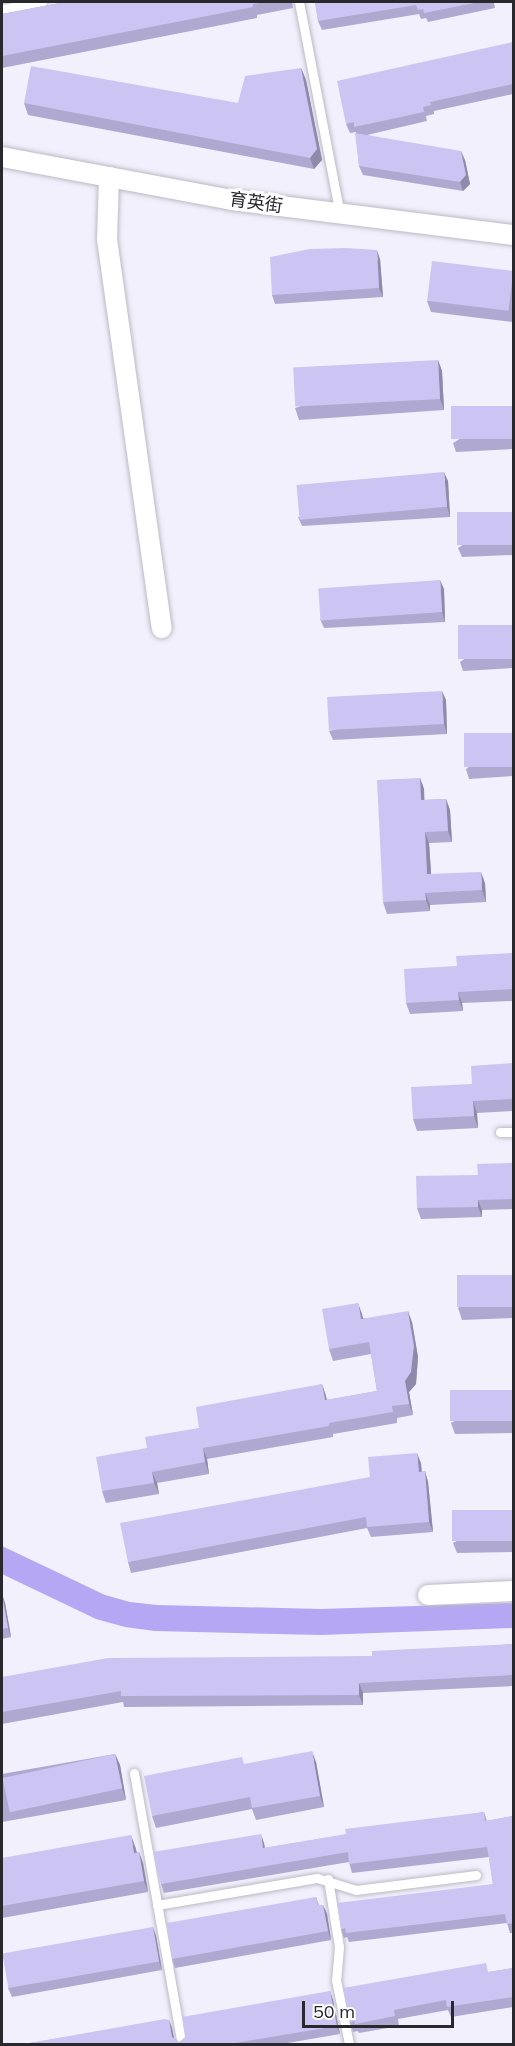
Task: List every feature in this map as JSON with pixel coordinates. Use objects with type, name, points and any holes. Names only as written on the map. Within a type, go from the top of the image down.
[{"type":"street","name":"育英街","points":[[2,157],[232,200],[513,236]]},
{"type":"street","points":[[109,177],[107,239],[162,628]]},
{"type":"street","points":[[428,1595],[513,1591]]},
{"type":"lane","points":[[2,9],[42,2]]},
{"type":"lane","points":[[299,2],[340,215]]},
{"type":"lane","points":[[500,1132],[513,1132]]},
{"type":"lane","points":[[134,1773],[182,2044]]},
{"type":"lane","points":[[158,1905],[316,1878],[328,1879],[356,1890],[476,1875]]},
{"type":"lane","points":[[328,1879],[339,1947],[340,1962],[336,1980],[349,2044]]},
{"type":"shaded area","points":[[2,1546],[105,1595],[130,1602],[157,1605],[321,1609],[513,1603],[513,1628],[321,1635],[155,1631],[125,1627],[96,1619],[2,1574]]},
{"type":"building","points":[[65,2],[265,2],[253,4],[253,7],[2,56],[2,14]]},
{"type":"building","points":[[315,2],[479,2],[424,13],[423,9],[418,10],[416,5],[318,21]]},
{"type":"building","points":[[513,42],[513,84],[430,102],[431,105],[423,107],[424,112],[354,127],[354,122],[346,124],[337,81]]},
{"type":"building","points":[[31,66],[238,103],[245,76],[301,68],[317,149],[310,158],[24,103]]},
{"type":"building","points":[[355,133],[461,151],[466,175],[460,182],[359,166]]},
{"type":"building","points":[[310,249],[377,250],[379,288],[272,295],[270,257]]},
{"type":"building","points":[[432,261],[513,271],[509,311],[427,301]]},
{"type":"building","points":[[438,360],[440,399],[295,407],[293,368]]},
{"type":"building","points":[[451,406],[513,406],[513,439],[451,439]]},
{"type":"building","points":[[444,472],[447,507],[300,520],[297,485]]},
{"type":"building","points":[[457,512],[513,512],[513,545],[457,545]]},
{"type":"building","points":[[440,580],[442,612],[321,620],[318,589]]},
{"type":"building","points":[[458,625],[513,625],[513,659],[458,659]]},
{"type":"building","points":[[442,691],[444,724],[329,730],[327,697]]},
{"type":"building","points":[[464,733],[513,733],[513,767],[464,767]]},
{"type":"building","points":[[420,778],[421,800],[446,799],[448,831],[425,832],[427,874],[481,872],[482,890],[425,893],[426,900],[383,902],[377,780]]},
{"type":"building","points":[[513,953],[513,989],[458,992],[459,1000],[406,1003],[404,969],[457,966],[456,956]]},
{"type":"building","points":[[513,1063],[513,1099],[473,1101],[474,1116],[413,1119],[411,1087],[472,1084],[471,1066]]},
{"type":"building","points":[[513,1163],[513,1199],[478,1200],[478,1207],[417,1208],[416,1176],[478,1175],[477,1164]]},
{"type":"building","points":[[457,1275],[513,1275],[513,1307],[457,1307]]},
{"type":"building","points":[[358,1303],[361,1319],[408,1311],[414,1346],[411,1372],[405,1381],[409,1404],[392,1406],[393,1412],[329,1423],[329,1426],[203,1448],[205,1462],[152,1472],[154,1483],[102,1491],[96,1457],[147,1448],[145,1437],[199,1428],[196,1407],[322,1384],[325,1400],[377,1391],[369,1342],[329,1349],[322,1309]]},
{"type":"building","points":[[450,1390],[513,1390],[513,1421],[450,1421]]},
{"type":"building","points":[[417,1453],[419,1472],[425,1471],[429,1522],[367,1527],[366,1517],[128,1562],[120,1523],[370,1477],[368,1457]]},
{"type":"building","points":[[452,1510],[513,1510],[513,1541],[452,1541]]},
{"type":"building","points":[[2,1594],[8,1628],[2,1629]]},
{"type":"building","points":[[513,1644],[513,1675],[359,1683],[359,1695],[121,1696],[121,1691],[2,1712],[2,1677],[108,1658],[372,1656],[372,1651]]},
{"type":"building","points":[[312,1751],[320,1796],[252,1808],[250,1797],[152,1816],[144,1776],[242,1757],[244,1764]]},
{"type":"building","points":[[115,1754],[122,1788],[10,1812],[3,1778]]},
{"type":"building","points":[[484,1812],[485,1821],[513,1816],[513,1923],[507,1924],[505,1914],[346,1933],[345,1928],[341,1929],[337,1903],[493,1884],[487,1847],[349,1864],[348,1852],[161,1884],[153,1852],[261,1834],[263,1848],[346,1834],[345,1829]]},
{"type":"building","points":[[131,1835],[134,1853],[139,1852],[144,1881],[2,1906],[2,1858]]},
{"type":"building","points":[[316,1897],[318,1905],[323,1905],[328,1931],[172,1959],[167,1923]]},
{"type":"building","points":[[153,1927],[159,1961],[8,1988],[2,1954]]},
{"type":"building","points":[[486,1963],[488,1972],[513,1968],[513,1997],[447,2007],[446,2000],[394,2010],[395,2016],[355,2024],[355,2021],[350,2022],[343,1988]]},
{"type":"building","points":[[330,1991],[337,2026],[229,2044],[24,2044],[165,2019],[169,2020],[172,2037],[179,2042],[185,2037],[182,2017]]}]
